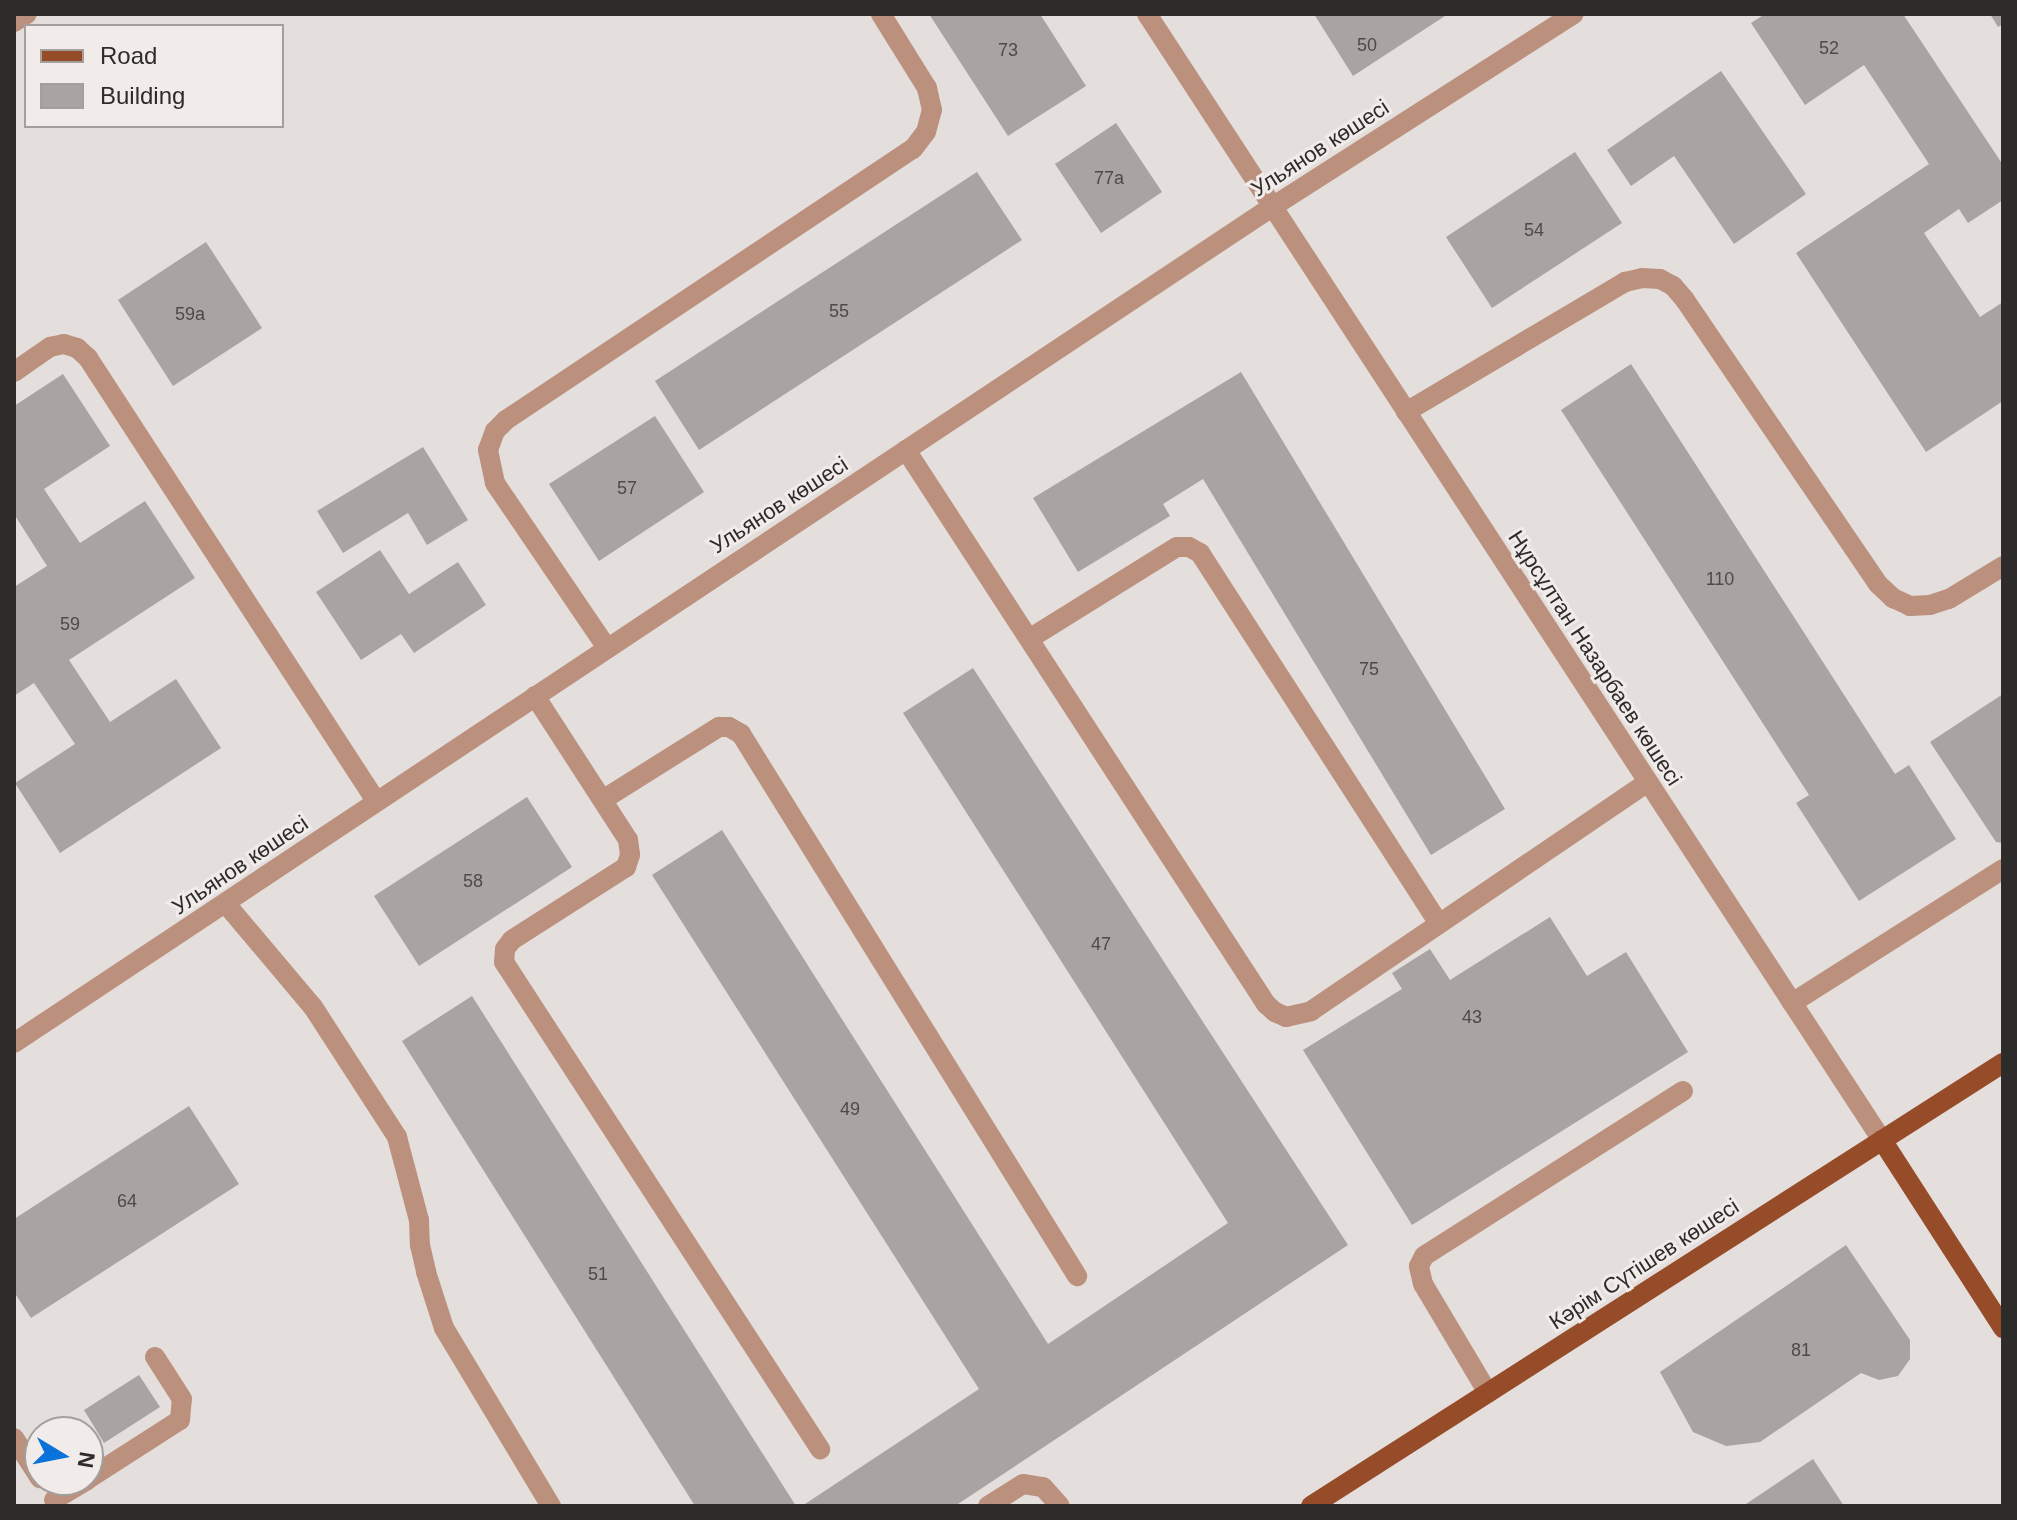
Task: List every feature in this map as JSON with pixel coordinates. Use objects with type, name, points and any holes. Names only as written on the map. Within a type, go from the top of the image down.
[{"type":"main road","name":"Кәрім Сүтішев көшесі","points":[[1311,1506],[2003,1063]]},
{"type":"main road","name":"Нұрсұлтан Назарбаев көшесі","points":[[1882,1140],[2003,1328]]},
{"type":"street","points":[[14,22],[27,14]]},
{"type":"street","points":[[607,648],[495,483],[488,450],[495,431],[519,411],[913,149],[926,132],[932,110],[927,88],[881,14]]},
{"type":"street","name":"Нұрсұлтан Назарбаев көшесі","points":[[1147,14],[1882,1140]]},
{"type":"street","name":"Ульянов көшесі","points":[[14,1043],[227,905],[376,801],[1272,207],[1574,14]]},
{"type":"street","points":[[1406,412],[1625,282],[1642,278],[1660,279],[1673,286],[1685,300],[1878,584],[1893,598],[1910,606],[1930,605],[1949,599],[2003,566]]},
{"type":"street","points":[[14,372],[50,347],[64,344],[77,348],[88,358],[376,801]]},
{"type":"street","points":[[906,450],[1266,1004],[1286,1017],[1311,1011],[1648,782]]},
{"type":"street","points":[[1029,639],[1177,547],[1189,547],[1200,553],[1439,924]]},
{"type":"street","points":[[535,696],[604,799],[628,840],[630,855],[626,867],[512,940],[505,949],[504,962],[820,1449]]},
{"type":"street","points":[[604,799],[719,727],[729,727],[741,734],[1077,1276]]},
{"type":"street","points":[[1792,1003],[2003,869]]},
{"type":"street","points":[[227,905],[313,1007],[397,1137],[419,1220],[426,1272],[444,1328],[551,1506]]},
{"type":"street","points":[[1488,1393],[1423,1284],[1419,1266],[1424,1256],[1683,1091]]},
{"type":"street","points":[[104,1469],[180,1420],[182,1399],[155,1357]]},
{"type":"street","points":[[988,1506],[1023,1484],[1043,1487],[1060,1506]]},
{"type":"building","points":[[929,14],[1040,14],[1086,86],[1008,136]]},
{"type":"building","points":[[1314,14],[1448,14],[1353,76]]},
{"type":"building","points":[[1765,14],[1903,14],[2003,165],[2003,200],[1968,223],[1959,209],[1924,233],[1980,317],[2003,302],[2003,401],[1926,452],[1796,253],[1929,164],[1864,65],[1805,105],[1751,23]]},
{"type":"building","points":[[1990,14],[2003,14],[2003,24],[1998,27]]},
{"type":"building","points":[[1721,71],[1806,194],[1734,244],[1674,156],[1631,186],[1607,150]]},
{"type":"building","points":[[1116,123],[1162,192],[1101,233],[1055,164]]},
{"type":"building","points":[[1575,152],[1622,223],[1492,308],[1446,237]]},
{"type":"building","points":[[977,172],[1022,240],[699,450],[655,381]]},
{"type":"building","points":[[206,242],[262,328],[173,386],[118,300]]},
{"type":"building","points":[[1631,364],[1895,774],[1909,765],[1956,839],[1859,901],[1796,803],[1809,795],[1561,410]]},
{"type":"building","points":[[1241,372],[1505,809],[1431,855],[1203,479],[1163,504],[1170,516],[1078,572],[1033,498]]},
{"type":"building","points":[[63,374],[110,446],[44,489],[80,543],[145,501],[195,578],[69,660],[110,722],[176,679],[221,748],[60,853],[15,783],[75,744],[34,683],[14,696],[14,587],[47,566],[14,514],[14,406]]},
{"type":"building","points":[[655,416],[704,492],[599,561],[549,484]]},
{"type":"building","points":[[423,447],[468,520],[427,545],[408,513],[343,553],[317,511]]},
{"type":"building","points":[[380,550],[409,594],[458,562],[486,605],[414,653],[401,634],[361,660],[316,592]]},
{"type":"building","points":[[973,668],[1348,1245],[955,1506],[802,1506],[979,1389],[652,875],[722,830],[1048,1344],[1228,1223],[903,713]]},
{"type":"building","points":[[2003,694],[2003,843],[1996,842],[1930,742]]},
{"type":"building","points":[[527,797],[572,867],[419,966],[374,896]]},
{"type":"building","points":[[1550,917],[1587,976],[1626,952],[1688,1052],[1412,1225],[1303,1050],[1402,989],[1392,973],[1430,949],[1450,980]]},
{"type":"building","points":[[472,996],[796,1506],[695,1506],[402,1041]]},
{"type":"building","points":[[189,1106],[239,1184],[31,1318],[14,1292],[14,1219]]},
{"type":"building","points":[[1846,1245],[1910,1340],[1910,1359],[1898,1376],[1879,1380],[1861,1373],[1760,1442],[1726,1446],[1693,1432],[1660,1372]]},
{"type":"building","points":[[139,1375],[160,1407],[104,1443],[104,1416],[88,1416],[84,1410]]},
{"type":"building","points":[[1813,1459],[1844,1506],[1743,1506]]}]
